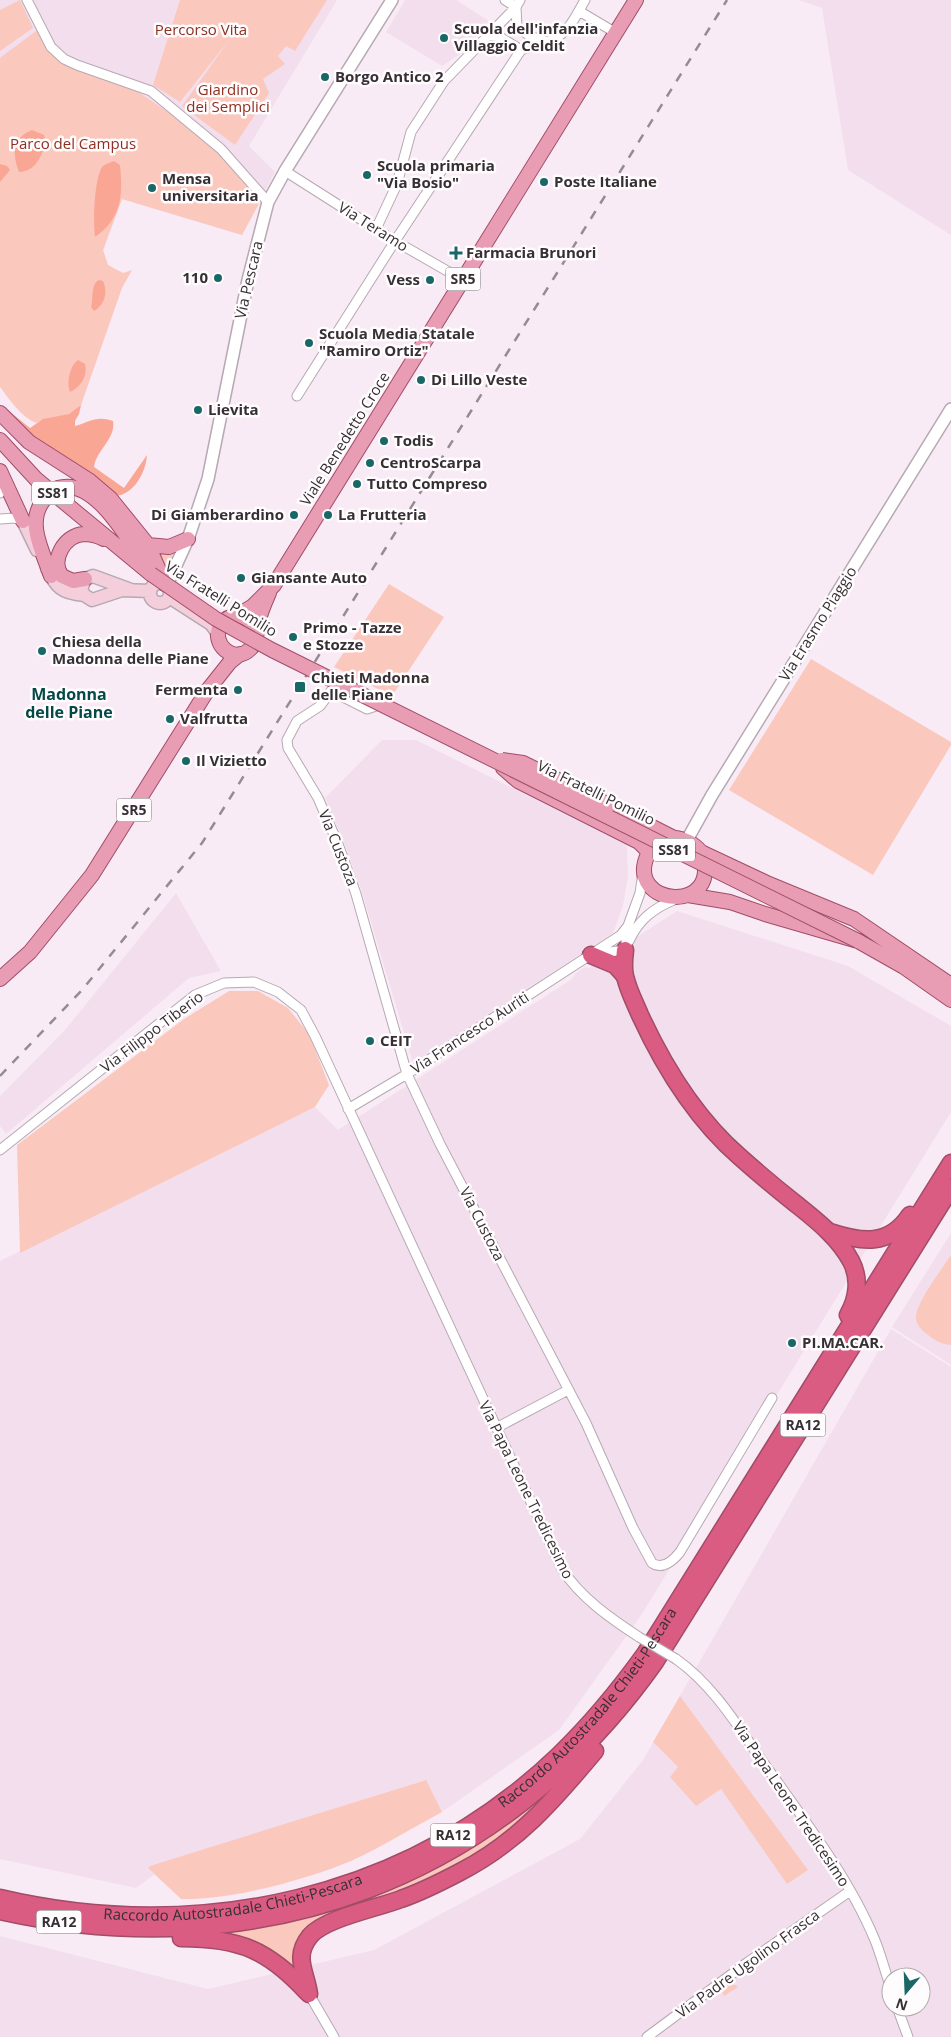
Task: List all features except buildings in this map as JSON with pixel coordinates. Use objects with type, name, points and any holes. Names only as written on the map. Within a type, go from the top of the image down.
[{"type":"highway","points":[[624,975],[625,950]]},
{"type":"highway","points":[[591,954],[608,960],[624,975],[651,1038],[670,1072],[706,1122],[738,1156],[830,1232],[852,1262],[857,1283],[854,1303],[840,1328],[839,1344]]},
{"type":"highway","name":"Raccordo Autostradale Chieti-Pescara","points":[[0,1898],[70,1911],[122,1916],[182,1916],[251,1909],[322,1892],[363,1878],[418,1854],[477,1820],[526,1784],[558,1756],[594,1719],[645,1654],[951,1163]]},
{"type":"highway","name":"Raccordo Autostradale Chieti-Pescara","points":[[0,1911],[93,1927],[160,1930],[222,1926],[287,1914],[346,1898],[409,1873],[465,1842],[518,1807],[562,1770],[608,1723],[638,1686],[660,1654],[951,1188]]},
{"type":"highway","points":[[830,1232],[860,1240],[881,1238],[904,1224],[917,1204],[933,1193]]},
{"type":"highway","points":[[309,1994],[301,1959],[305,1945],[313,1934],[331,1922],[380,1907],[421,1891],[462,1871],[497,1850],[525,1828],[556,1798],[604,1740],[608,1723]]},
{"type":"highway","points":[[160,1930],[178,1938],[229,1942],[257,1951],[284,1969],[309,1994]]},
{"type":"main road","name":"Viale Benedetto Croce","points":[[271,589],[636,0]]},
{"type":"main road","points":[[0,413],[29,442],[100,489],[148,545],[167,589],[162,604],[156,603],[151,598],[150,591],[156,584],[167,589],[216,626]]},
{"type":"main road","name":"SS81","points":[[0,440],[36,479],[151,574]]},
{"type":"main road","points":[[0,472],[51,576],[61,589],[92,600],[114,592],[130,590],[150,591]]},
{"type":"main road","points":[[58,488],[65,486],[80,489],[102,505],[151,574]]},
{"type":"main road","points":[[43,500],[36,512],[35,526],[51,576]]},
{"type":"main road","points":[[112,542],[98,536],[84,534],[72,538],[63,548],[57,560],[59,572],[73,581],[97,576],[103,581],[130,590]]},
{"type":"main road","points":[[148,545],[169,547],[188,539]]},
{"type":"main road","name":"Via Fratelli Pomilio","points":[[151,574],[216,619],[272,650],[858,941],[910,971],[951,1000]]},
{"type":"main road","points":[[84,596],[81,589],[85,579]]},
{"type":"main road","points":[[100,598],[105,592],[103,581]]},
{"type":"main road","name":"SR5","points":[[207,691],[219,659],[220,646],[216,626],[228,617],[238,615],[253,606],[271,589]]},
{"type":"main road","name":"SR5","points":[[0,979],[30,952],[92,875],[207,691],[230,662],[240,654],[247,652],[254,644],[256,631],[271,589]]},
{"type":"main road","points":[[238,615],[250,620],[256,631]]},
{"type":"main road","points":[[220,646],[229,653],[240,654]]},
{"type":"main road","points":[[490,758],[523,763],[668,838],[687,840],[695,844],[705,861],[704,876],[697,890],[682,897]]},
{"type":"main road","points":[[490,758],[518,781],[639,842],[649,852]]},
{"type":"main road","points":[[668,838],[653,846],[644,866],[645,876],[653,889],[666,897],[730,902],[858,941]]},
{"type":"main road","points":[[701,852],[769,884],[854,919],[951,985]]},
{"type":"main road","name":"SR5","points":[[0,964],[14,959],[46,930]]},
{"type":"street","points":[[27,0],[51,47],[64,59],[151,91],[221,150],[268,202]]},
{"type":"street","name":"Via Pescara","points":[[167,589],[188,539],[208,479],[248,280],[268,202],[392,0]]},
{"type":"street","points":[[505,0],[518,3]]},
{"type":"street","points":[[298,396],[395,241],[521,50],[558,38],[568,30],[586,0]]},
{"type":"street","points":[[518,3],[518,27],[521,50]]},
{"type":"street","points":[[376,229],[397,184],[411,132],[444,81],[470,56],[518,3]]},
{"type":"street","points":[[579,10],[616,33]]},
{"type":"street","points":[[518,27],[530,36],[547,42]]},
{"type":"street","points":[[488,35],[500,37],[521,50]]},
{"type":"street","name":"Via Teramo","points":[[285,172],[395,241],[463,280]]},
{"type":"street","name":"Via Erasmo Piaggio","points":[[687,840],[712,795],[951,409]]},
{"type":"street","points":[[0,472],[0,493]]},
{"type":"street","points":[[0,519],[15,518],[23,521]]},
{"type":"street","name":"Via Fratelli Pomilio","points":[[331,691],[367,709],[390,702],[668,838]]},
{"type":"street","name":"Via Custoza","points":[[331,691],[320,706],[297,721],[287,740],[288,748],[318,798],[338,844],[356,894],[407,1074],[440,1144],[594,1440],[652,1563],[662,1566],[675,1558],[680,1552],[772,1398]]},
{"type":"street","points":[[625,950],[628,926],[640,893],[644,866]]},
{"type":"street","points":[[625,950],[634,930],[644,917],[662,905],[682,897]]},
{"type":"street","name":"Via Francesco Auriti","points":[[348,1108],[407,1074],[621,935],[628,926]]},
{"type":"street","name":"Via Francesco Auriti","points":[[591,954],[625,950]]},
{"type":"street","name":"Via Filippo Tiberio","points":[[0,1150],[195,996],[224,983],[254,982],[278,992],[301,1010],[348,1108]]},
{"type":"street","name":"Via Papa Leone Tredicesimo","points":[[348,1108],[562,1569],[572,1585],[593,1604],[639,1637],[688,1668],[728,1710],[805,1821],[850,1891],[874,1938],[884,1967]]},
{"type":"street","points":[[496,1428],[568,1390]]},
{"type":"street","name":"Via Padre Ugolino Frasca","points":[[647,2037],[748,1962],[850,1891]]},
{"type":"street","points":[[309,1994],[334,2037]]},
{"type":"street","points":[[901,2017],[908,2037]]},
{"type":"shaded area","points":[[0,0],[337,0],[249,146],[275,172],[242,235],[122,199],[94,276],[0,323]]},
{"type":"shaded area","name":"Scuola dell'infanzia Villaggio Celdit","points":[[405,0],[456,0],[489,21],[465,51],[442,66],[386,32]]},
{"type":"shaded area","points":[[799,0],[951,0],[951,235],[848,170],[822,8]]},
{"type":"shaded area","points":[[32,130],[44,135],[47,144],[34,166],[19,172],[15,159],[15,147],[25,133]]},
{"type":"shaded area","points":[[114,161],[120,165],[121,196],[119,206],[111,222],[95,237],[94,211],[100,171],[103,166]]},
{"type":"shaded area","points":[[0,164],[7,166],[10,170],[0,182]]},
{"type":"shaded area","points":[[99,280],[103,281],[105,298],[94,311],[91,307],[93,288]]},
{"type":"shaded area","points":[[78,360],[85,364],[84,377],[80,384],[70,392],[68,384],[70,374],[75,362]]},
{"type":"shaded area","points":[[81,405],[75,426],[98,419],[113,421],[112,433],[98,455],[94,467],[124,488],[147,455],[138,482],[122,495],[115,496],[38,445],[5,410],[9,411],[30,428],[43,419],[69,414]]},
{"type":"shaded area","points":[[382,740],[416,740],[627,845],[628,876],[623,906],[613,933],[413,1063],[362,892],[325,798]]},
{"type":"shaded area","points":[[176,893],[221,971],[189,978],[6,1134],[0,1126],[0,1096],[65,1030]]},
{"type":"shaded area","points":[[677,911],[848,966],[951,1026],[951,1112],[640,1617],[559,1730],[442,1812],[425,1780],[148,1868],[155,1874],[136,1888],[0,1859],[0,1261],[315,1107],[338,1130],[572,979],[576,973],[585,967],[589,968]]},
{"type":"shaded area","points":[[951,1233],[951,1365],[892,1327]]},
{"type":"shaded area","points":[[891,1329],[951,1367],[951,2037],[0,2037],[0,1936],[208,1989],[374,1950],[580,1839],[643,1760]]},
{"type":"green space","points":[[20,0],[33,28],[0,51],[0,10]]},
{"type":"green space","points":[[180,0],[327,0],[295,51],[286,46],[278,56],[285,64],[263,79],[269,93],[235,145],[182,106],[230,39],[180,102],[153,85]]},
{"type":"green space","name":"Parco del Campus","points":[[40,28],[51,47],[77,65],[138,92],[209,139],[261,200],[242,235],[122,199],[103,250],[108,265],[123,273],[132,270],[122,288],[81,405],[71,413],[36,423],[20,412],[0,387],[0,58]]},
{"type":"green space","points":[[153,550],[174,551],[168,567],[165,567]]},
{"type":"green space","points":[[389,584],[444,617],[392,696],[334,667]]},
{"type":"green space","points":[[811,659],[951,742],[951,745],[873,875],[729,790]]},
{"type":"green space","points":[[229,991],[258,991],[288,1008],[309,1034],[329,1085],[315,1107],[20,1253],[17,1145],[184,1019]]},
{"type":"green space","points":[[951,1255],[951,1345],[935,1340],[923,1331],[916,1319],[924,1296]]},
{"type":"green space","points":[[680,1696],[808,1870],[787,1884],[721,1789],[696,1806],[670,1777],[678,1767],[653,1742]]},
{"type":"green space","points":[[426,1780],[442,1812],[363,1856],[291,1882],[222,1896],[181,1899],[148,1868],[150,1866]]},
{"type":"green space","points":[[551,1790],[555,1793],[470,1864],[321,1924],[299,1973],[218,1934],[264,1928],[309,1917],[353,1904],[395,1887],[436,1867],[476,1844]]},
{"type":"green space","points":[[729,1981],[738,1987],[724,1996],[720,1987]]},
{"type":"railway","points":[[0,1076],[82,990],[202,843],[727,0]]},
{"type":"place","name":"Scuola dell'infanzia Villaggio Celdit","points":[[444,38]]},
{"type":"place","name":"Borgo Antico 2","points":[[325,77]]},
{"type":"place","name":"Scuola primaria \"Via Bosio\"","points":[[367,175]]},
{"type":"place","name":"Poste Italiane","points":[[544,182]]},
{"type":"place","name":"Mensa universitaria","points":[[152,188]]},
{"type":"place","name":"Farmacia Brunori","points":[[456,253]]},
{"type":"place","name":"110","points":[[218,278]]},
{"type":"place","name":"Vess","points":[[430,280]]},
{"type":"place","name":"Scuola Media Statale \"Ramiro Ortiz\"","points":[[309,343]]},
{"type":"place","name":"Di Lillo Veste","points":[[421,380]]},
{"type":"place","name":"Lievita","points":[[198,410]]},
{"type":"place","name":"Todis","points":[[384,441]]},
{"type":"place","name":"CentroScarpa","points":[[370,463]]},
{"type":"place","name":"Tutto Compreso","points":[[357,484]]},
{"type":"place","name":"Di Giamberardino","points":[[294,515]]},
{"type":"place","name":"La Frutteria","points":[[328,515]]},
{"type":"place","name":"Giansante Auto","points":[[241,578]]},
{"type":"place","name":"Primo - Tazze e Stozze","points":[[293,637]]},
{"type":"place","name":"Chiesa della Madonna delle Piane","points":[[42,651]]},
{"type":"place","name":"Chieti Madonna delle Piane","points":[[300,687]]},
{"type":"place","name":"Fermenta","points":[[238,690]]},
{"type":"place","name":"Valfrutta","points":[[170,719]]},
{"type":"place","name":"Il Vizietto","points":[[186,761]]},
{"type":"place","name":"CEIT","points":[[370,1041]]},
{"type":"place","name":"PI.MA.CAR.","points":[[792,1343]]},
{"type":"district","name":"Madonna delle Piane","points":[[69,703]]},
{"type":"park label","name":"Percorso Vita","points":[[201,30]]},
{"type":"park label","name":"Giardino dei Semplici","points":[[228,98]]}]
